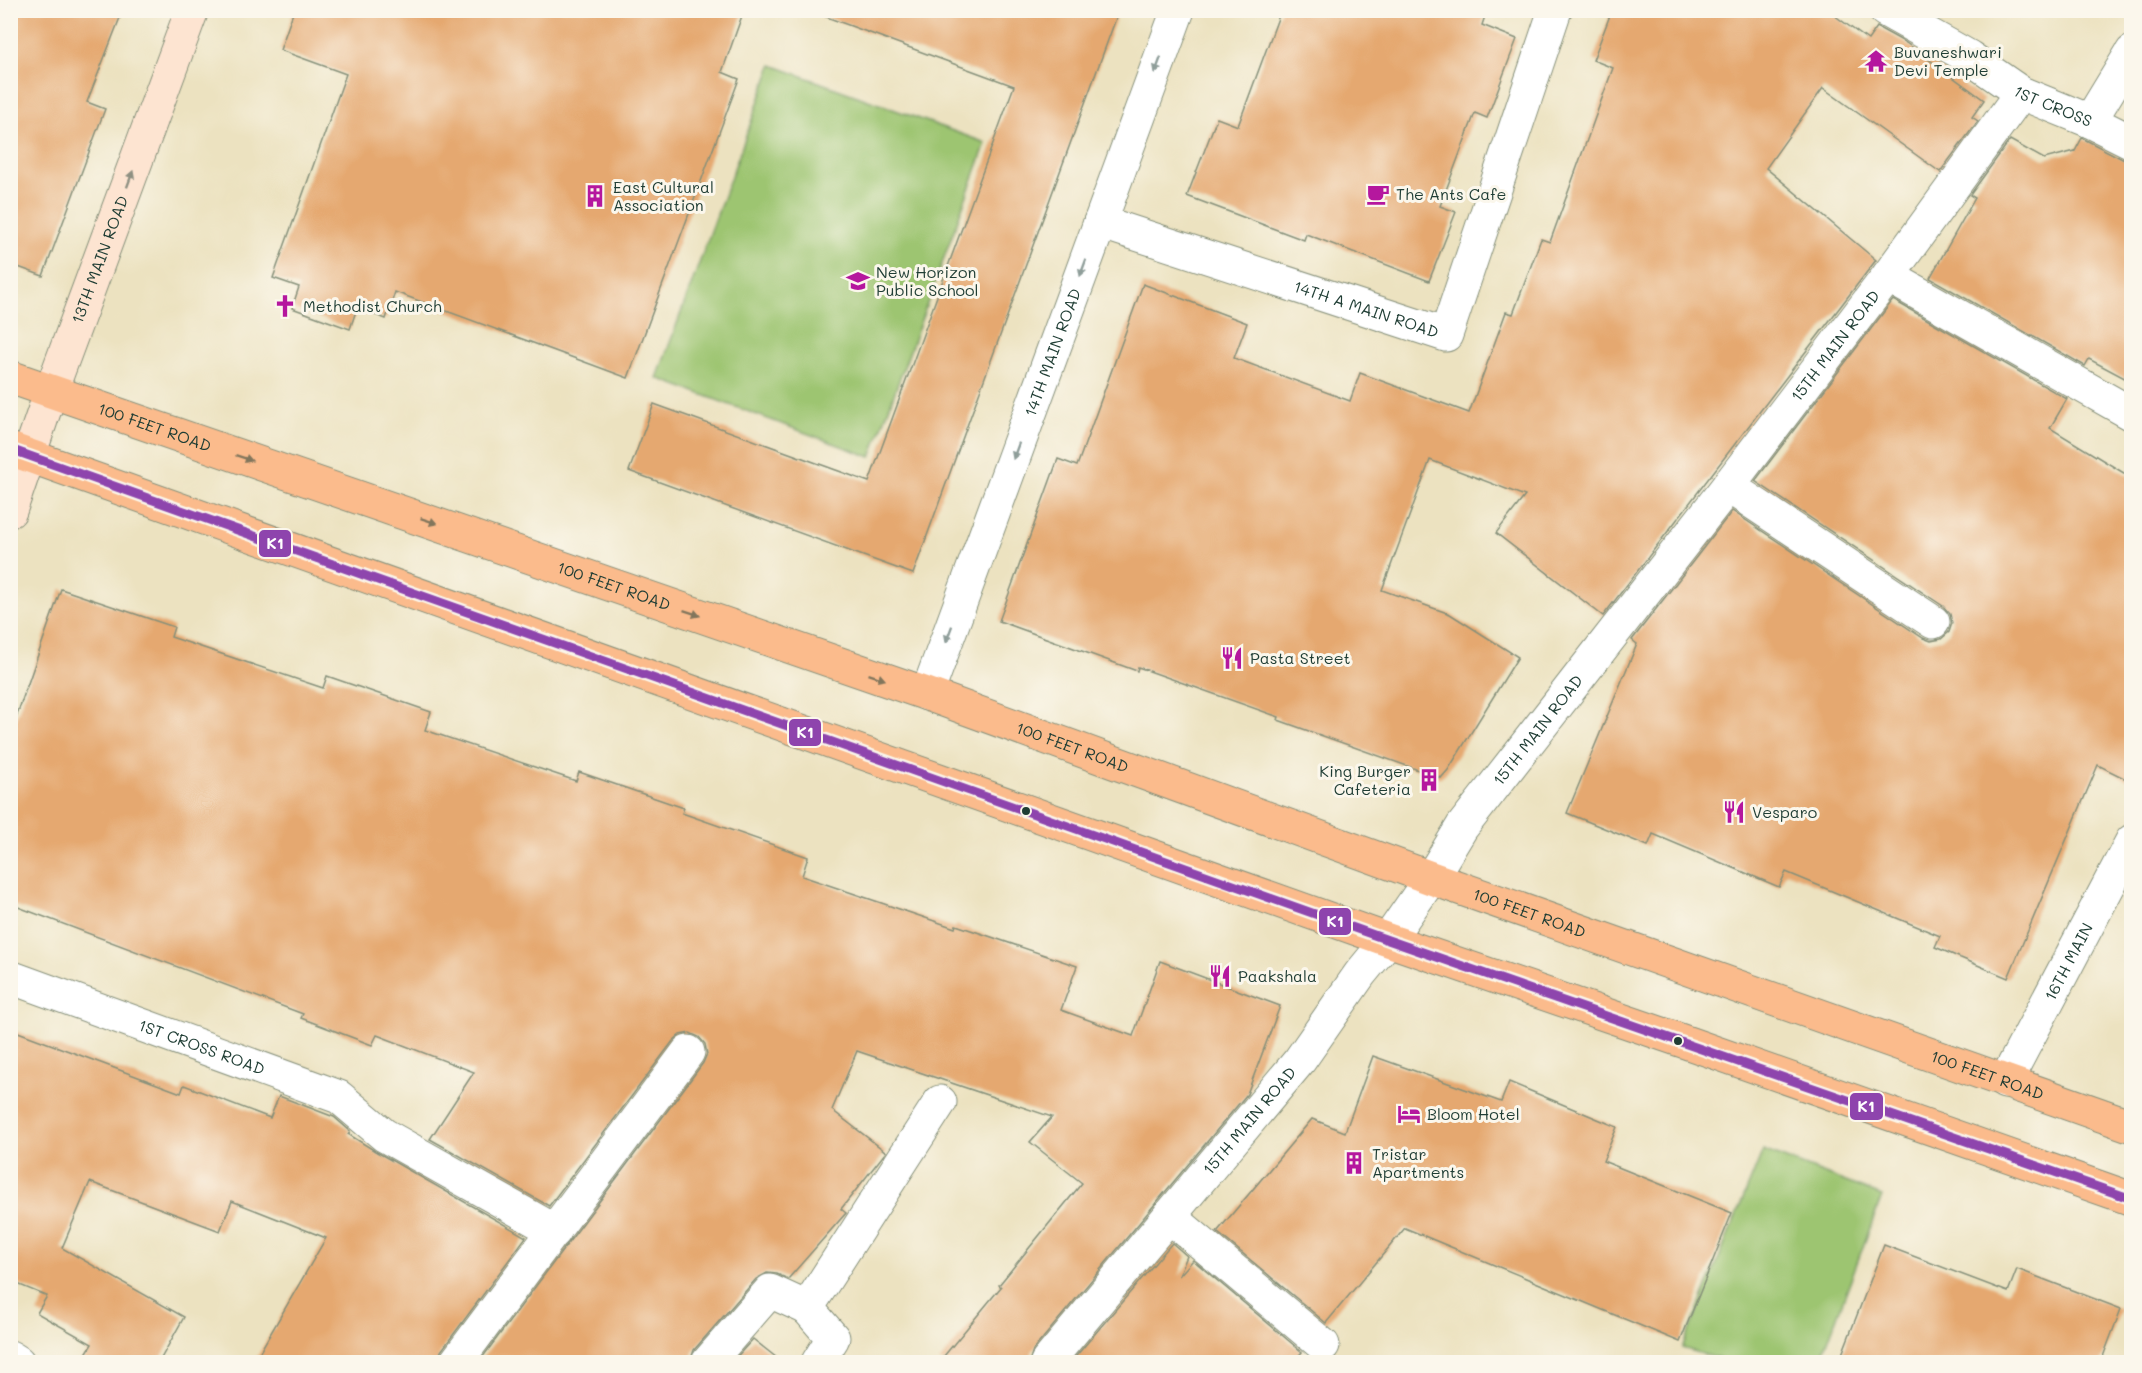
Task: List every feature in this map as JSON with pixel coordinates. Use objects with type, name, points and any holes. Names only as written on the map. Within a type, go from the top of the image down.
[{"type":"main road","name":"100 FEET ROAD","points":[[10,377],[927,694],[1431,878],[2132,1126]]},
{"type":"main road","points":[[20,452],[1388,940],[2132,1199]]},
{"type":"street","name":"13TH MAIN ROAD","points":[[10,511],[20,452],[51,391],[192,10]]},
{"type":"street","name":"14TH MAIN ROAD","points":[[927,694],[1178,10]]},
{"type":"street","name":"14TH A MAIN ROAD","points":[[1100,222],[1446,335],[1555,10]]},
{"type":"street","name":"1ST CROSS","points":[[1885,10],[1969,57],[2021,93],[2090,121],[2132,142]]},
{"type":"street","points":[[2090,121],[2132,52]]},
{"type":"street","name":"15TH MAIN ROAD","points":[[1047,1362],[1300,1060],[1360,974],[1388,940],[1431,878],[1462,827],[1728,486],[1888,276],[2021,93]]},
{"type":"street","points":[[1888,276],[2132,414]]},
{"type":"street","points":[[1728,486],[1934,622]]},
{"type":"street","name":"16TH MAIN","points":[[2005,1082],[2132,841]]},
{"type":"street","name":"1ST CROSS ROAD","points":[[10,977],[339,1097],[384,1135],[555,1231]]},
{"type":"street","points":[[456,1362],[688,1052]]},
{"type":"street","points":[[807,1308],[940,1102]]},
{"type":"street","points":[[1169,1216],[1323,1345]]},
{"type":"street","points":[[708,1362],[770,1291],[807,1308],[833,1338],[818,1362]]},
{"type":"street","points":[[10,1357],[18,1362]]},
{"type":"green space","points":[[772,65],[986,143],[871,457],[657,378]]},
{"type":"green space","points":[[1763,1150],[1882,1196],[1820,1362],[1730,1362],[1682,1348]]},
{"type":"building","points":[[10,10],[123,10],[87,102],[105,109],[43,276],[10,264]]},
{"type":"building","points":[[294,10],[744,10],[722,72],[739,79],[628,378],[395,292],[386,319],[357,308],[350,329],[292,308],[299,287],[273,278],[346,74],[280,50]]},
{"type":"building","name":"New Horizon Public School","points":[[822,10],[1119,10],[913,574],[629,471],[654,404],[869,482],[1014,86],[821,15]]},
{"type":"building","points":[[1281,10],[1487,10],[1482,25],[1517,39],[1487,118],[1475,113],[1440,206],[1456,212],[1429,281],[1306,234],[1304,240],[1187,196],[1217,118],[1238,126]]},
{"type":"building","points":[[1612,10],[1827,10],[1868,40],[1877,27],[1906,43],[1984,100],[1972,117],[1978,121],[1940,172],[1823,88],[1766,168],[1876,260],[1603,616],[1496,533],[1525,496],[1430,460],[1382,590],[1450,614],[1518,657],[1441,778],[1278,720],[1279,717],[1138,667],[1137,671],[999,621],[1058,459],[1077,466],[1143,284],[1247,323],[1234,358],[1350,401],[1360,373],[1469,413],[1506,312],[1513,314],[1541,239],[1550,242],[1613,68],[1593,60]]},
{"type":"building","points":[[2082,138],[2132,164],[2132,382],[2089,359],[2085,366],[1930,278],[1975,198],[1970,195],[2010,140],[2044,159],[2075,151]]},
{"type":"building","points":[[1893,300],[2067,399],[2050,428],[2132,478],[2132,782],[2098,765],[2008,978],[1935,947],[1940,936],[1786,872],[1779,887],[1653,834],[1648,846],[1567,813],[1637,644],[1632,640],[1732,511],[1923,638],[1931,641],[1941,639],[1949,632],[1952,623],[1950,614],[1943,606],[1755,481]]},
{"type":"building","points":[[61,589],[174,627],[171,637],[323,688],[327,676],[431,712],[425,730],[576,781],[579,772],[684,808],[682,813],[808,857],[802,876],[955,928],[956,925],[1077,966],[1061,1010],[1133,1036],[1160,961],[1280,1006],[1247,1094],[1033,1350],[1029,1362],[939,1362],[1082,1183],[1030,1142],[1052,1117],[857,1051],[832,1110],[886,1152],[841,1209],[846,1213],[788,1279],[767,1273],[756,1279],[694,1350],[690,1362],[479,1362],[703,1063],[707,1054],[705,1044],[699,1037],[690,1033],[680,1035],[673,1041],[549,1206],[430,1139],[474,1072],[377,1035],[372,1045],[301,1018],[303,1014],[10,904],[10,735]]},
{"type":"building","points":[[10,1029],[181,1093],[184,1085],[270,1118],[279,1096],[334,1117],[350,1131],[348,1134],[375,1151],[526,1237],[441,1351],[438,1362],[254,1362],[326,1238],[232,1201],[220,1231],[90,1182],[62,1248],[184,1317],[159,1362],[81,1362],[92,1344],[37,1313],[47,1296],[10,1281]]},
{"type":"building","points":[[1373,1056],[1501,1102],[1509,1082],[1617,1127],[1603,1161],[1732,1213],[1680,1342],[1405,1228],[1326,1323],[1217,1232],[1312,1119],[1345,1132]]},
{"type":"building","points":[[1172,1243],[1187,1256],[1179,1276],[1193,1260],[1302,1352],[1293,1362],[1071,1362]]},
{"type":"building","points":[[1884,1245],[2008,1292],[2017,1269],[2121,1309],[2101,1362],[1839,1362]]},
{"type":"building","points":[[753,1339],[782,1362],[732,1362]]},
{"type":"transit line","name":"K1","points":[[10,449],[1388,940],[2132,1199]]},
{"type":"place","name":"Buvaneshwari Devi Temple","points":[[1876,61]]},
{"type":"place","name":"The Ants Cafe","points":[[1378,194]]},
{"type":"place","name":"East Cultural Association","points":[[595,196]]},
{"type":"place","name":"New Horizon Public School","points":[[858,281]]},
{"type":"place","name":"Methodist Church","points":[[285,306]]},
{"type":"place","name":"Pasta Street","points":[[1232,658]]},
{"type":"place","name":"King Burger Cafeteria","points":[[1429,780]]},
{"type":"place","name":"Vesparo","points":[[1734,812]]},
{"type":"place","name":"Paakshala","points":[[1220,976]]},
{"type":"place","name":"Bloom Hotel","points":[[1409,1114]]},
{"type":"place","name":"Tristar Apartments","points":[[1354,1163]]}]
